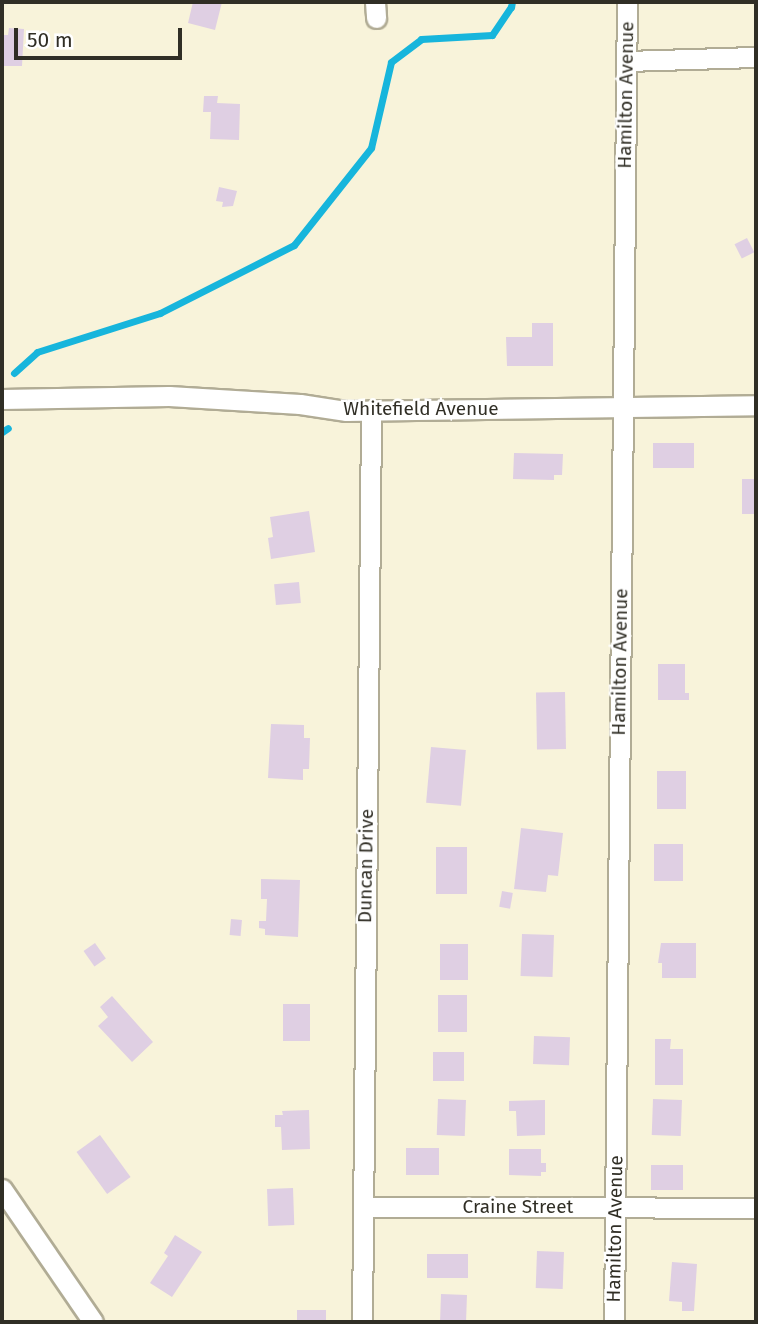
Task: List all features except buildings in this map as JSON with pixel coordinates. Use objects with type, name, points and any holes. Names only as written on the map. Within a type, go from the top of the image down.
[{"type":"street","name":"Hamilton Avenue","points":[[614,1322],[627,2]]},
{"type":"street","points":[[627,61],[756,57]]},
{"type":"street","name":"Whitefield Avenue","points":[[2,399],[169,397],[300,404],[346,411],[756,405]]},
{"type":"street","name":"Duncan Drive","points":[[362,1322],[372,410]]},
{"type":"street","points":[[2,1189],[93,1322]]},
{"type":"street","name":"Craine Street","points":[[363,1207],[756,1208]]},
{"type":"waterway","points":[[14,373],[37,352],[160,313],[294,245],[371,148],[391,62],[421,39],[492,35],[512,2]]},
{"type":"waterway","points":[[2,432],[8,428]]}]
